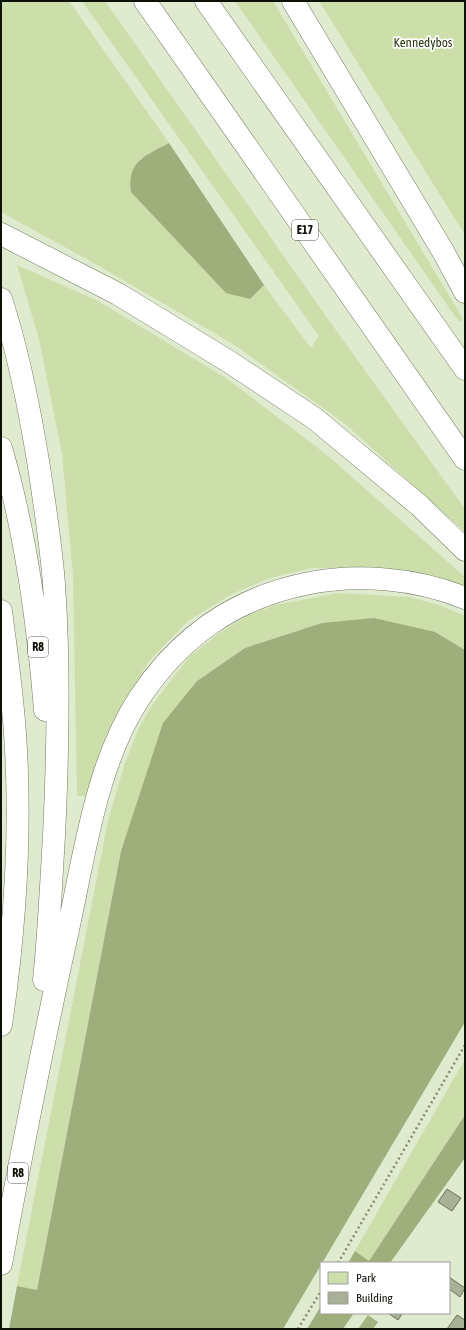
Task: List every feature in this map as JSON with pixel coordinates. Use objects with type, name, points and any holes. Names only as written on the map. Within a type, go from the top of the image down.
[{"type":"highway","name":"E17","points":[[145,1],[465,459]]},
{"type":"highway","points":[[206,1],[465,369]]},
{"type":"highway","points":[[293,1],[440,246],[465,292]]},
{"type":"highway","points":[[6,236],[118,294],[228,361],[314,418],[420,506],[465,550]]},
{"type":"highway","points":[[1,300],[10,326],[30,410],[43,491],[54,584],[58,707],[54,824]]},
{"type":"highway","name":"R8","points":[[1,448],[8,471],[32,585],[45,707],[54,824],[49,935],[34,1083],[1,1264]]},
{"type":"highway","points":[[34,1083],[83,857],[99,793],[116,743],[139,699],[163,666],[188,640],[222,615],[262,596],[287,588],[339,579],[366,579],[428,587],[465,598]]},
{"type":"highway","points":[[1,612],[10,674],[16,751],[17,819],[11,940],[1,1025]]},
{"type":"highway","points":[[1,766],[17,819]]},
{"type":"path","points":[[339,1262],[465,1046]]},
{"type":"path","points":[[298,1329],[320,1293]]},
{"type":"green space","points":[[1,1],[69,1],[169,143],[140,159],[250,299],[264,285],[311,348],[319,336],[82,1],[105,1],[330,322],[465,509],[465,532],[344,423],[233,344],[92,262],[1,212]]},
{"type":"green space","points":[[235,1],[273,1],[463,319],[459,322]]},
{"type":"green space","name":"Kennedybos","points":[[319,1],[465,1],[465,235]]},
{"type":"green space","points":[[17,265],[98,301],[226,378],[327,455],[465,577],[465,590],[359,568],[311,568],[267,579],[230,595],[188,621],[150,660],[121,706],[97,765],[87,796],[77,796],[73,576],[62,454],[39,339]]},
{"type":"green space","points":[[339,593],[409,597],[439,605],[465,616],[465,650],[435,632],[322,623],[245,648],[197,681],[121,851],[37,1291],[17,1286],[108,821],[124,766],[138,730],[152,705],[190,656],[218,634],[249,615],[275,605]]},
{"type":"green space","points":[[465,1059],[465,1115],[369,1261],[355,1251]]},
{"type":"shaded area","points":[[169,143],[264,285],[250,299],[226,293],[131,192],[130,182],[135,166],[145,156]]},
{"type":"shaded area","points":[[374,618],[435,632],[465,650],[465,1022],[323,1262],[320,1262],[320,1267],[283,1329],[9,1329],[17,1286],[37,1290],[121,851],[163,723],[197,681],[245,648],[322,623]]},
{"type":"shaded area","points":[[465,1115],[465,1158],[391,1262],[349,1262],[355,1251],[369,1261]]},
{"type":"shaded area","points":[[320,1308],[320,1314],[353,1314],[343,1329],[307,1329]]},
{"type":"shaded area","points":[[368,1315],[378,1322],[373,1329],[358,1329]]},
{"type":"building","points":[[447,1189],[461,1198],[452,1211],[438,1202]]},
{"type":"building","points":[[450,1278],[465,1288],[460,1297],[450,1290]]},
{"type":"building","points":[[389,1314],[402,1314],[398,1320]]},
{"type":"building","points":[[457,1315],[465,1320],[465,1329],[447,1329]]}]
